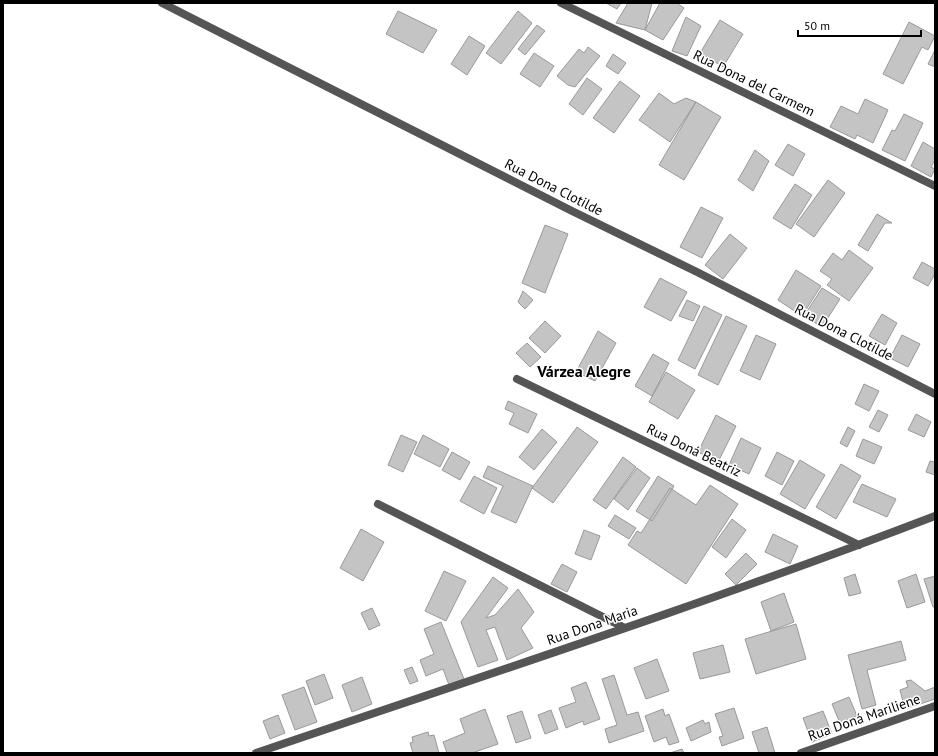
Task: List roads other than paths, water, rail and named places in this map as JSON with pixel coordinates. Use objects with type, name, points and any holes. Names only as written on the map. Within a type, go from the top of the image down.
[{"type":"street","name":"Rua Dona Clotilde","points":[[162,3],[572,211],[697,272],[935,394]]},
{"type":"street","name":"Rua Dona del Carmem","points":[[561,3],[935,186]]},
{"type":"street","name":"Rua Doná Beatriz","points":[[517,379],[859,545]]},
{"type":"street","points":[[378,504],[625,628]]},
{"type":"street","name":"Rua Dona Maria","points":[[256,753],[625,628],[859,545],[935,516]]},
{"type":"street","name":"Rua Doná Mariliene","points":[[801,753],[935,706]]},
{"type":"district","name":"Várzea Alegre","points":[[584,371]]}]
